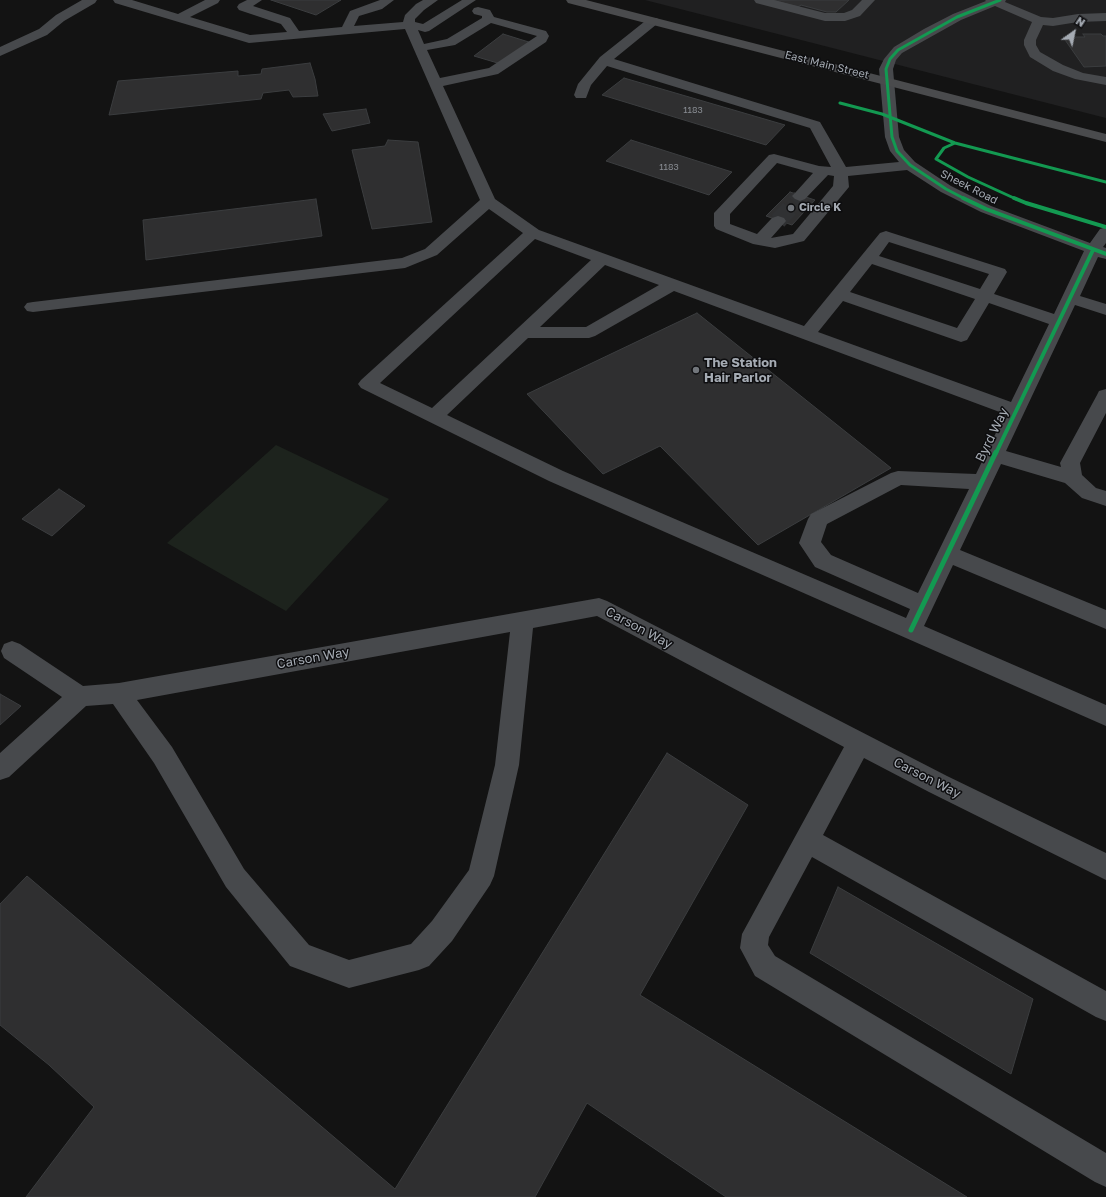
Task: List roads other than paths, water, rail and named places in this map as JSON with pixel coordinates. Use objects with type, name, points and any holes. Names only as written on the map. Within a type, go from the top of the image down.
[{"type":"main road","name":"East Main Street","points":[[572,0],[1106,138]]},
{"type":"street","points":[[0,52],[43,32],[60,18],[91,0]]},
{"type":"street","points":[[243,7],[256,0]]},
{"type":"street","points":[[346,30],[354,14],[378,6],[388,0]]},
{"type":"street","points":[[432,0],[420,7],[409,18],[409,26],[488,201],[534,233],[1016,411]]},
{"type":"street","points":[[760,0],[825,17],[845,17],[851,15],[856,13],[869,0]]},
{"type":"street","points":[[124,1],[249,39],[409,26],[425,28],[465,3],[486,13],[489,19]]},
{"type":"street","points":[[179,18],[222,1],[286,21],[296,35]]},
{"type":"street","points":[[996,1],[1039,21],[1053,22],[1078,18],[1106,17]]},
{"type":"street","name":"Sheek Road","points":[[996,1],[958,17],[898,50],[890,59],[886,69],[886,80],[892,137],[897,150],[910,165],[946,189],[986,209],[1100,252]]},
{"type":"street","points":[[1078,18],[1106,7]]},
{"type":"street","points":[[420,48],[451,42],[489,19],[542,34],[543,36],[542,39],[493,71],[436,83]]},
{"type":"street","points":[[581,95],[584,84],[605,60],[653,21]]},
{"type":"street","points":[[1039,21],[1030,40],[1030,45],[1035,54],[1058,68],[1080,76],[1106,81]]},
{"type":"street","points":[[605,60],[615,65],[815,125],[841,172],[841,188],[798,238],[775,243],[759,241],[722,226],[722,213],[774,158],[822,170],[841,172],[910,165]]},
{"type":"street","points":[[800,196],[820,176],[822,170]]},
{"type":"street","points":[[33,308],[404,263],[431,252],[488,201]]},
{"type":"street","points":[[759,241],[778,221]]},
{"type":"street","name":"Byrd Way","points":[[911,630],[1070,298],[1100,252],[1106,232]]},
{"type":"street","points":[[534,233],[367,384],[556,476],[1106,716]]},
{"type":"street","points":[[807,334],[886,236],[999,272],[960,336],[840,294]]},
{"type":"street","points":[[869,258],[1059,321]]},
{"type":"street","points":[[434,417],[602,259]]},
{"type":"street","points":[[523,333],[589,332],[672,285]]},
{"type":"street","points":[[1070,298],[1106,310]]},
{"type":"street","points":[[1072,478],[1070,463],[1106,395]]},
{"type":"street","points":[[995,456],[1072,478],[1089,493],[1106,500]]},
{"type":"street","points":[[923,604],[823,561],[810,542],[818,519],[898,478],[982,482]]},
{"type":"street","points":[[947,554],[1106,620]]},
{"type":"street","name":"Carson Way","points":[[80,696],[119,693],[599,608],[938,784],[1106,867]]},
{"type":"street","points":[[119,693],[163,755],[235,878],[300,956],[349,974],[419,956],[442,931],[481,876],[507,765],[523,621]]},
{"type":"street","points":[[0,769],[80,696],[12,651]]},
{"type":"street","points":[[859,743],[756,934],[754,948],[765,966],[1106,1171]]},
{"type":"street","points":[[807,840],[1106,1007]]},
{"type":"tunnel","points":[[778,221],[799,198]]},
{"type":"place","name":"Circle K","points":[[791,208]]},
{"type":"place","name":"The Station Hair Parlor","points":[[696,370]]}]
